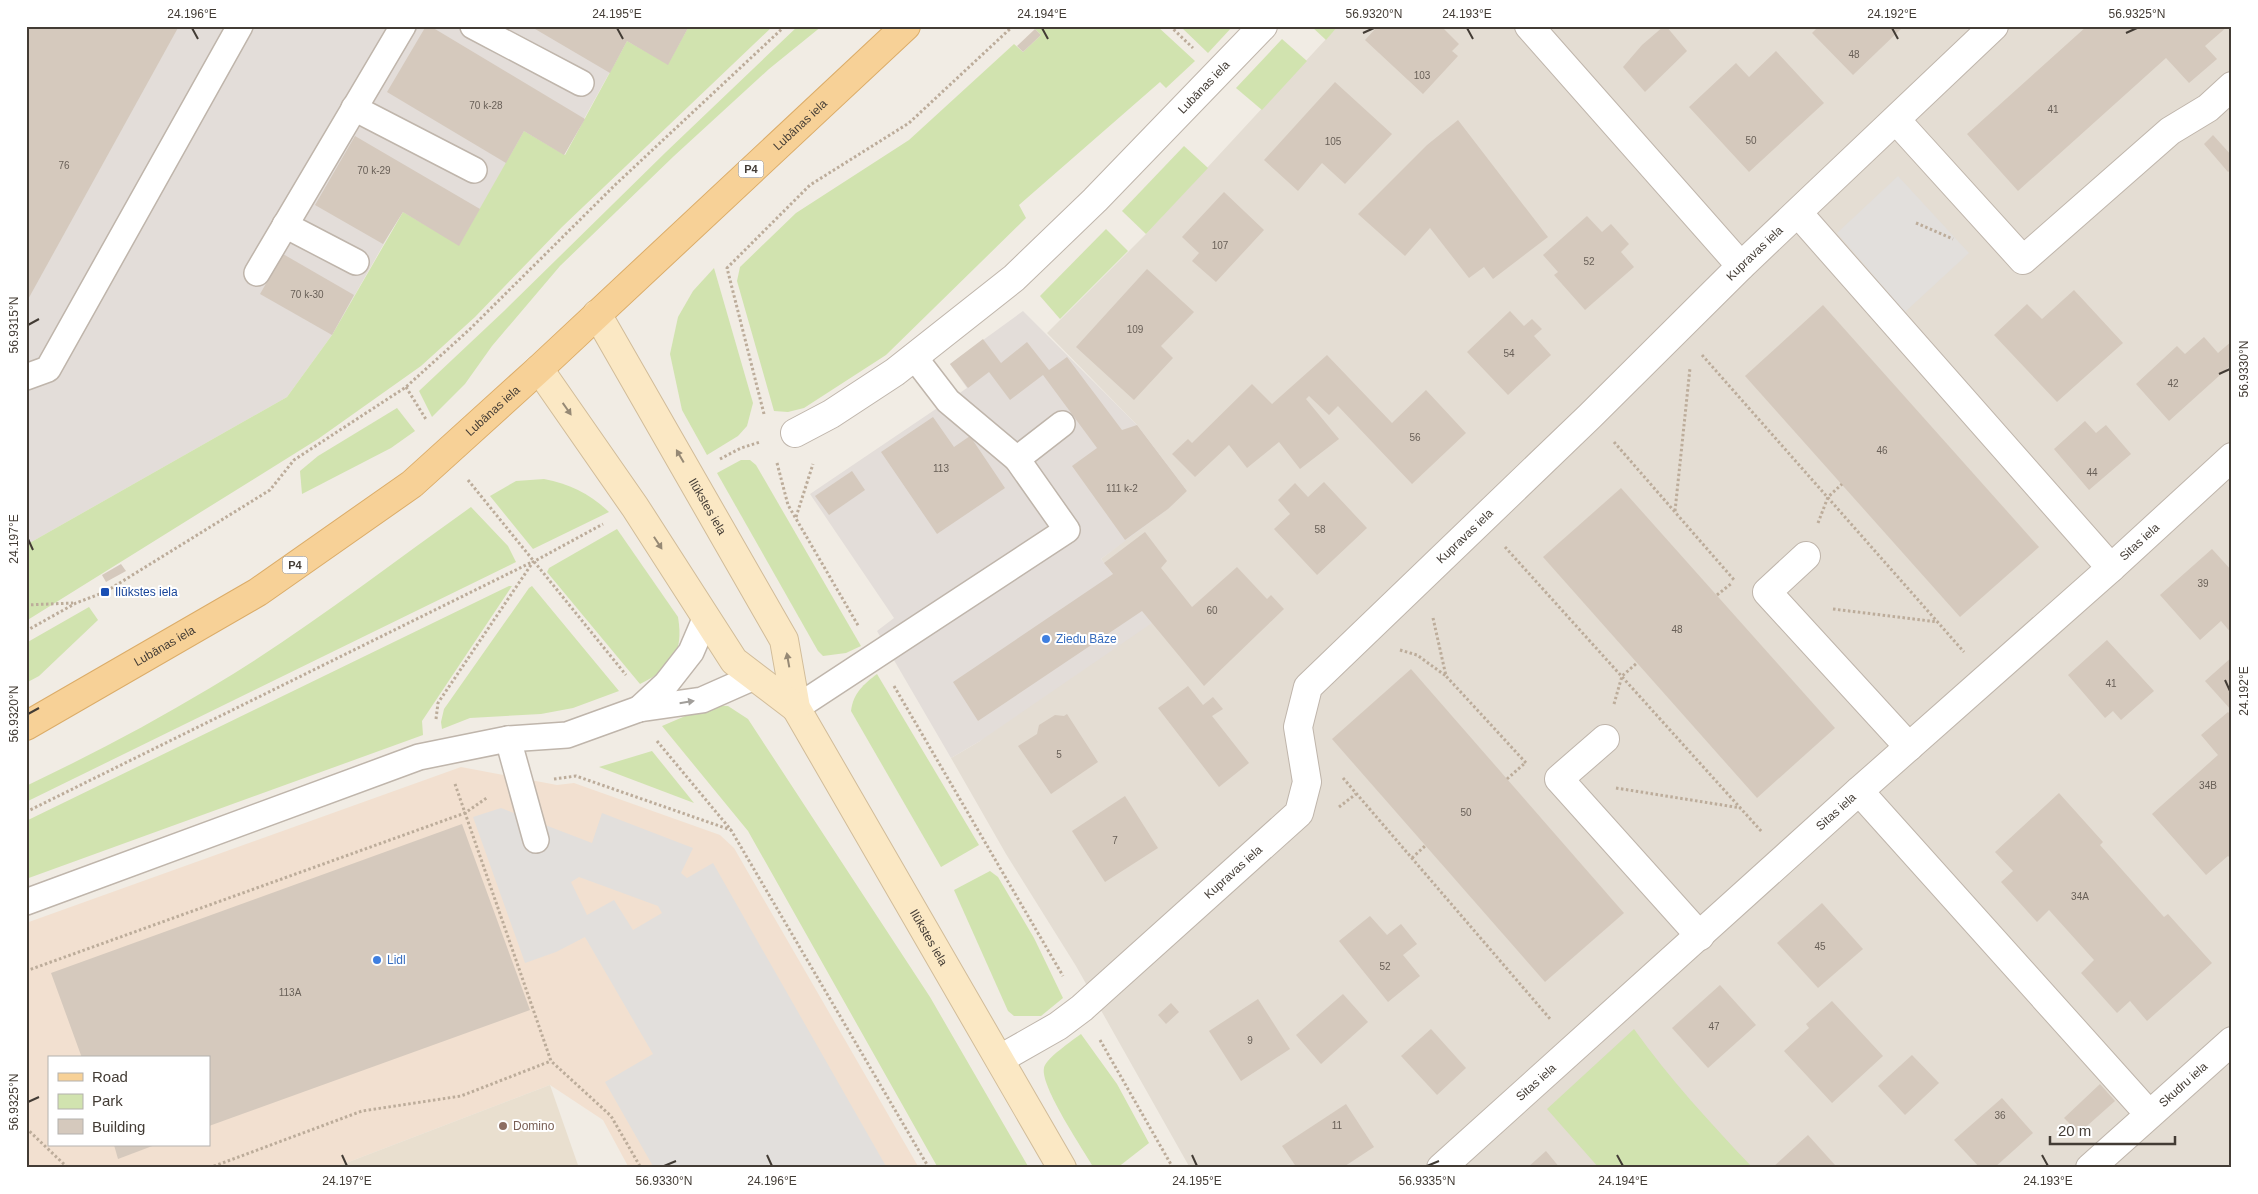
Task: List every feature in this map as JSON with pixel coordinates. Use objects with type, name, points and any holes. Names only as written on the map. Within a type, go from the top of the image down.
[{"type":"main road","name":"Lubānas iela","points":[[26,726],[258,592],[412,484],[539,369],[906,26]]},
{"type":"street","name":"Lubānas iela","points":[[783,436],[831,414],[915,358],[1021,271],[1115,179],[1264,26]]},
{"type":"street","points":[[1529,26],[1576,82],[1741,266]]},
{"type":"street","name":"Kupravas iela","points":[[1000,1059],[1058,1026],[1082,1008],[1299,813],[1307,782],[1298,727],[1308,687],[1590,416],[1685,336],[1741,266],[1994,26]]},
{"type":"street","points":[[1896,120],[2023,260],[2170,131],[2208,108],[2232,86]]},
{"type":"street","points":[[1798,213],[2111,568]]},
{"type":"street","name":"Ilūkstes iela","points":[[597,314],[784,640],[796,708],[1062,1168]]},
{"type":"street","name":"Ilūkstes iela","points":[[539,369],[635,507],[734,662],[796,708]]},
{"type":"street","name":"Sitas iela","points":[[1441,1168],[1859,791],[2111,568],[2232,456]]},
{"type":"street","points":[[1806,556],[1771,597],[1909,747]]},
{"type":"street","points":[[1605,739],[1559,779],[1700,936]]},
{"type":"street","points":[[1859,791],[2149,1114]]},
{"type":"street","name":"Skudru iela","points":[[2090,1168],[2232,1041]]},
{"type":"lane","points":[[26,377],[48,369],[240,26]]},
{"type":"lane","points":[[257,273],[403,26]]},
{"type":"lane","points":[[473,26],[581,83]]},
{"type":"lane","points":[[354,108],[474,170]]},
{"type":"lane","points":[[285,225],[356,262]]},
{"type":"lane","points":[[796,708],[1067,530],[1018,459],[948,401],[915,358]]},
{"type":"lane","points":[[1018,459],[1062,424]]},
{"type":"lane","points":[[639,709],[666,684],[691,652],[706,617]]},
{"type":"lane","points":[[26,902],[419,757],[508,739],[567,735],[639,709],[702,700],[754,677]]},
{"type":"lane","points":[[508,739],[536,840]]},
{"type":"path","points":[[26,630],[76,603],[105,592],[270,490],[294,460],[406,387],[470,329],[616,185],[784,26]]},
{"type":"path","points":[[1013,26],[908,123],[810,185],[727,268],[783,436],[788,505],[1082,1008],[1173,1168]]},
{"type":"path","points":[[1685,336],[1987,678]]},
{"type":"path","points":[[1674,512],[1685,336]]},
{"type":"path","points":[[406,387],[447,454],[627,678],[647,728],[731,830],[929,1168]]},
{"type":"path","points":[[1590,416],[1735,581],[1771,597],[1939,622]]},
{"type":"path","points":[[691,476],[741,448],[783,436]]},
{"type":"path","points":[[1806,556],[1828,497],[1842,484]]},
{"type":"path","points":[[26,812],[533,562],[635,507]]},
{"type":"path","points":[[1482,520],[1786,858]]},
{"type":"path","points":[[533,562],[438,703],[435,728],[551,1061],[611,1116],[642,1168]]},
{"type":"path","points":[[1423,576],[1446,676]]},
{"type":"path","points":[[1717,595],[1735,581]]},
{"type":"path","points":[[26,604],[76,603]]},
{"type":"path","points":[[1358,638],[1417,655],[1446,676],[1525,763],[1559,779],[1741,808]]},
{"type":"path","points":[[1605,739],[1622,676],[1637,663]]},
{"type":"path","points":[[1507,779],[1525,763]]},
{"type":"path","points":[[1337,772],[1576,1048]]},
{"type":"path","points":[[26,971],[465,813],[495,792],[520,784],[576,776],[731,830]]},
{"type":"path","points":[[1412,858],[1426,845]]},
{"type":"path","points":[[209,1168],[362,1111],[461,1096],[551,1061]]},
{"type":"path","points":[[26,1128],[68,1168]]},
{"type":"shaded area","points":[[26,26],[689,26],[668,65],[627,41],[564,155],[524,132],[459,246],[402,212],[332,335],[287,397],[26,545]]},
{"type":"shaded area","points":[[1338,26],[2232,26],[2232,1168],[1190,1168],[1076,966],[1006,854],[951,758],[980,741],[1113,574],[1101,559],[1187,491],[1137,425],[1047,333],[1146,234]]},
{"type":"shaded area","points":[[1898,176],[1969,253],[1905,312],[1837,233]]},
{"type":"shaded area","points":[[1023,311],[1137,425],[1187,491],[1168,509],[1101,559],[1152,623],[980,741],[951,758],[877,631],[894,618],[810,494],[967,388],[950,364]]},
{"type":"shaded area","points":[[461,767],[557,785],[574,783],[720,835],[734,848],[919,1168],[629,1168],[603,1120],[550,1085],[333,1168],[26,1168],[26,923]]},
{"type":"shaded area","points":[[501,808],[592,843],[602,813],[693,848],[681,873],[687,878],[713,863],[887,1168],[654,1168],[605,1082],[653,1054],[585,937],[556,952],[525,963],[473,817]],"holes":[[[579,877],[658,906],[662,913],[633,930],[614,900],[587,915],[571,882]]]},
{"type":"shaded area","name":"Domino","points":[[550,1085],[579,1168],[333,1168]]},
{"type":"green space","points":[[689,26],[773,26],[562,227],[475,317],[421,366],[318,439],[26,621],[26,545],[287,397],[332,335],[403,212],[459,245],[524,131],[565,155],[627,41],[668,64]]},
{"type":"green space","points":[[798,26],[822,26],[769,69],[674,156],[560,266],[492,346],[465,384],[432,417],[419,391]]},
{"type":"green space","points":[[1036,26],[1157,26],[1195,61],[1166,88],[1160,82],[1019,205],[1026,218],[886,355],[804,408],[788,412],[774,411],[737,281],[740,267],[796,213],[909,140],[1014,44],[1023,52],[1041,35],[1035,29]]},
{"type":"green space","points":[[1180,26],[1233,26],[1208,53]]},
{"type":"green space","points":[[1311,26],[1338,26],[1326,40]]},
{"type":"green space","points":[[1282,39],[1307,61],[1262,110],[1236,88]]},
{"type":"green space","points":[[1184,146],[1208,168],[1146,234],[1122,211]]},
{"type":"green space","points":[[1106,229],[1128,251],[1060,319],[1040,296]]},
{"type":"green space","points":[[714,268],[753,403],[747,426],[738,436],[707,455],[682,410],[670,354],[678,317],[693,291]]},
{"type":"green space","points":[[397,408],[415,431],[391,448],[302,494],[300,471],[318,456]]},
{"type":"green space","points":[[741,460],[750,460],[756,465],[861,646],[846,653],[823,656],[818,651],[717,473]]},
{"type":"green space","points":[[544,479],[579,491],[609,512],[533,549],[490,496],[516,481]]},
{"type":"green space","points":[[471,507],[508,546],[516,562],[26,802],[26,786],[142,727],[244,667],[310,623]]},
{"type":"green space","points":[[617,529],[678,617],[679,640],[673,658],[660,672],[640,684],[547,572],[549,568]]},
{"type":"green space","points":[[512,586],[422,721],[423,735],[26,879],[26,821]]},
{"type":"green space","points":[[532,586],[619,691],[573,708],[541,714],[470,718],[442,729],[441,722],[444,709]]},
{"type":"green space","points":[[89,607],[98,620],[39,676],[26,683],[26,643]]},
{"type":"green space","points":[[877,674],[979,845],[941,867],[851,711],[857,694]]},
{"type":"green space","points":[[711,705],[728,706],[748,719],[930,997],[1029,1168],[938,1168],[748,831],[662,726]]},
{"type":"green space","points":[[652,751],[694,803],[599,767]]},
{"type":"green space","points":[[990,871],[998,877],[1034,938],[1063,998],[1041,1016],[1014,1016],[1008,1011],[954,890]]},
{"type":"green space","points":[[1634,1029],[1661,1065],[1753,1168],[1599,1168],[1547,1109]]},
{"type":"green space","points":[[1081,1034],[1117,1084],[1149,1143],[1117,1168],[1094,1168],[1055,1103],[1045,1077],[1044,1068],[1049,1060]]},
{"type":"building","points":[[26,26],[179,26],[26,303]]},
{"type":"building","points":[[426,26],[430,26],[585,119],[564,155],[524,131],[506,163],[387,92]]},
{"type":"building","points":[[530,26],[684,26],[688,28],[668,65],[627,41],[610,73]]},
{"type":"building","points":[[1378,26],[1441,26],[1459,44],[1452,51],[1458,56],[1423,94],[1365,40]]},
{"type":"building","points":[[1664,26],[1687,51],[1645,92],[1623,67],[1642,45]]},
{"type":"building","points":[[1819,26],[1904,26],[1853,75],[1812,33]]},
{"type":"building","points":[[2087,26],[2228,26],[2205,46],[2217,59],[2189,83],[2166,58],[2018,191],[1967,134]]},
{"type":"building","points":[[1035,29],[1041,35],[1023,52],[1017,46]]},
{"type":"building","points":[[1776,51],[1824,103],[1749,172],[1689,107],[1736,63],[1749,77]]},
{"type":"building","points":[[1335,82],[1392,134],[1345,184],[1322,163],[1298,191],[1264,160]]},
{"type":"building","points":[[1458,120],[1548,237],[1493,279],[1484,267],[1469,278],[1430,228],[1405,256],[1358,214],[1427,145]]},
{"type":"building","points":[[2213,135],[2232,156],[2232,169],[2228,172],[2204,144]]},
{"type":"building","points":[[355,136],[480,209],[459,246],[403,212],[383,244],[315,205]]},
{"type":"building","points":[[1224,192],[1264,230],[1216,282],[1192,261],[1199,253],[1182,237]]},
{"type":"building","points":[[1587,216],[1602,232],[1611,224],[1629,244],[1621,252],[1634,267],[1585,310],[1554,275],[1558,272],[1543,255]]},
{"type":"building","points":[[283,254],[354,295],[332,335],[260,294]]},
{"type":"building","points":[[1147,269],[1194,312],[1161,346],[1173,358],[1134,400],[1076,347]]},
{"type":"building","points":[[2074,290],[2123,343],[2057,402],[1994,335],[2027,304],[2042,319]]},
{"type":"building","points":[[1823,305],[2039,547],[1960,617],[1745,376]]},
{"type":"building","points":[[1510,311],[1524,326],[1532,319],[1542,329],[1534,336],[1551,355],[1508,395],[1467,352]]},
{"type":"building","points":[[2204,337],[2218,353],[2232,341],[2232,368],[2230,366],[2169,421],[2136,384],[2177,346],[2185,354]]},
{"type":"building","points":[[983,339],[1001,363],[1027,342],[1049,370],[1067,357],[1122,430],[1137,425],[1187,491],[1168,509],[1125,540],[1072,466],[1097,448],[1043,375],[1010,400],[989,372],[968,388],[950,364]]},
{"type":"building","points":[[1327,355],[1392,423],[1426,390],[1466,433],[1412,484],[1338,406],[1329,415],[1309,396],[1306,399],[1339,439],[1300,469],[1279,442],[1247,468],[1229,445],[1195,477],[1172,454],[1188,439],[1192,443],[1252,384],[1272,404]]},
{"type":"building","points":[[933,417],[954,447],[970,436],[1005,488],[937,534],[881,452]]},
{"type":"building","points":[[2085,421],[2096,433],[2106,425],[2131,454],[2089,490],[2054,449]]},
{"type":"building","points":[[852,471],[865,490],[829,515],[815,496]]},
{"type":"building","points":[[1324,482],[1367,528],[1317,575],[1274,529],[1290,514],[1278,500],[1295,483],[1308,497]]},
{"type":"building","points":[[1621,488],[1835,728],[1757,798],[1543,557]]},
{"type":"building","points":[[1145,532],[1167,561],[1161,568],[1192,607],[1237,567],[1267,599],[1271,595],[1284,609],[1204,686],[1142,611],[978,721],[953,682],[1113,574],[1104,563]]},
{"type":"building","points":[[2212,549],[2232,571],[2232,634],[2221,621],[2200,640],[2160,595]]},
{"type":"building","points":[[121,564],[126,571],[106,582],[102,575]]},
{"type":"building","points":[[2107,640],[2154,691],[2121,720],[2113,711],[2105,718],[2068,675]]},
{"type":"building","points":[[2232,657],[2232,711],[2205,681]]},
{"type":"building","points":[[1411,669],[1624,913],[1545,982],[1332,739]]},
{"type":"building","points":[[1188,686],[1203,705],[1213,697],[1223,709],[1212,716],[1249,763],[1219,787],[1158,708]]},
{"type":"building","points":[[2228,712],[2232,716],[2232,856],[2230,858],[2228,856],[2206,875],[2152,814],[2218,755],[2201,735]]},
{"type":"building","points":[[1067,714],[1098,762],[1051,794],[1018,746],[1037,734],[1039,725],[1055,715],[1064,716]]},
{"type":"building","points":[[2059,793],[2103,842],[2100,845],[2164,917],[2168,914],[2212,963],[2147,1021],[2130,1001],[2117,1013],[2081,973],[2094,960],[2049,910],[2037,922],[2001,882],[2013,871],[1995,852]]},
{"type":"building","points":[[1125,796],[1158,848],[1105,882],[1072,831]]},
{"type":"building","points":[[462,824],[530,1010],[210,1126],[210,1056],[81,1056],[51,973]]},
{"type":"building","points":[[1822,903],[1863,949],[1818,988],[1777,943]]},
{"type":"building","points":[[1370,916],[1387,935],[1401,924],[1417,944],[1403,955],[1420,976],[1388,1002],[1339,941]]},
{"type":"building","points":[[1720,985],[1756,1025],[1708,1068],[1672,1028]]},
{"type":"building","points":[[1343,994],[1368,1022],[1321,1064],[1296,1035]]},
{"type":"building","points":[[1258,999],[1290,1049],[1241,1081],[1209,1031]]},
{"type":"building","points":[[1832,1001],[1883,1056],[1832,1103],[1784,1051],[1809,1028],[1806,1024]]},
{"type":"building","points":[[1171,1003],[1179,1012],[1166,1024],[1158,1015]]},
{"type":"building","points":[[1431,1029],[1466,1068],[1437,1095],[1401,1056]]},
{"type":"building","points":[[1912,1055],[1939,1083],[1905,1115],[1878,1086]]},
{"type":"building","points":[[2100,1084],[2115,1101],[2079,1133],[2064,1118]]},
{"type":"building","points":[[2002,1098],[2033,1133],[1994,1168],[1980,1168],[1954,1140]]},
{"type":"building","points":[[1346,1104],[1374,1147],[1342,1168],[1297,1168],[1282,1146]]},
{"type":"building","points":[[1808,1135],[1835,1165],[1832,1168],[1772,1168]]},
{"type":"building","points":[[114,1146],[152,1146],[118,1159]]},
{"type":"building","points":[[1546,1151],[1560,1168],[1527,1168]]},
{"type":"place","name":"Ilūkstes iela","points":[[105,592]]},
{"type":"place","name":"Ziedu Bāze","points":[[1046,639]]},
{"type":"place","name":"Lidl","points":[[377,960]]},
{"type":"place","name":"Domino","points":[[503,1126]]}]
